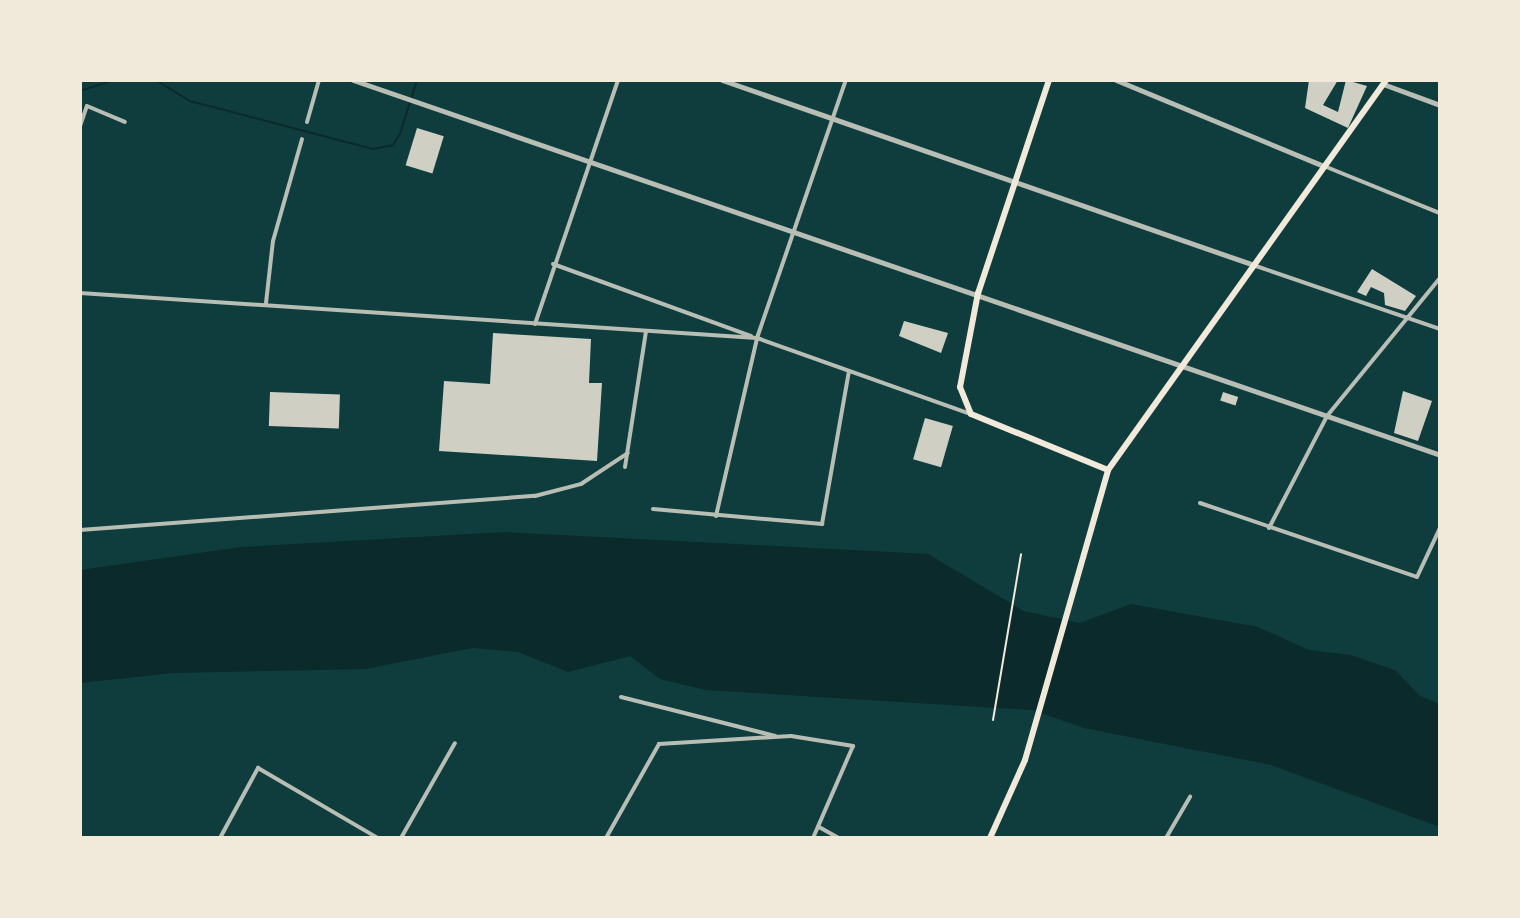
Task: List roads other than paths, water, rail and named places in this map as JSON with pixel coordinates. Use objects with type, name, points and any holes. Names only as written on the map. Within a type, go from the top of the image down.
[{"type":"main road","points":[[1049,80],[978,295],[960,387],[971,414],[1108,470]]},
{"type":"main road","points":[[990,838],[1025,760],[1086,530],[1108,470],[1251,264],[1384,82],[1375,80]]},
{"type":"street","points":[[307,122],[319,80]]},
{"type":"street","points":[[353,80],[1440,455]]},
{"type":"street","points":[[535,325],[552,263],[618,80]]},
{"type":"street","points":[[722,80],[1440,329]]},
{"type":"street","points":[[716,516],[757,338],[791,231],[846,80]]},
{"type":"street","points":[[1116,80],[1440,213]]},
{"type":"street","points":[[1384,82],[1440,105]]},
{"type":"street","points":[[80,126],[87,106],[125,122]]},
{"type":"street","points":[[266,303],[273,241],[302,139]]},
{"type":"street","points":[[552,263],[971,414]]},
{"type":"street","points":[[1269,528],[1327,416],[1411,318],[1440,278]]},
{"type":"street","points":[[80,293],[757,338]]},
{"type":"street","points":[[625,467],[646,332]]},
{"type":"street","points":[[653,509],[822,524],[849,371]]},
{"type":"street","points":[[80,530],[535,496],[581,484],[628,453]]},
{"type":"street","points":[[1200,503],[1417,577],[1440,528]]},
{"type":"street","points":[[621,697],[777,737]]},
{"type":"street","points":[[606,838],[659,744],[777,737],[840,742],[853,746],[852,759],[813,838]]},
{"type":"street","points":[[401,838],[455,743]]},
{"type":"street","points":[[220,838],[258,768],[378,838]]},
{"type":"street","points":[[1166,838],[1190,797]]},
{"type":"street","points":[[819,827],[839,838]]},
{"type":"water","points":[[505,532],[928,554],[1024,611],[1080,623],[1131,604],[1258,627],[1309,650],[1351,655],[1395,670],[1420,696],[1440,704],[1440,827],[1271,765],[1084,728],[1032,710],[706,690],[660,679],[630,656],[568,672],[518,652],[472,648],[366,669],[173,673],[80,683],[80,570],[241,547]]},
{"type":"waterway","points":[[80,91],[114,80]]},
{"type":"waterway","points":[[156,80],[190,101],[373,149],[393,145],[400,134],[417,80]]}]
